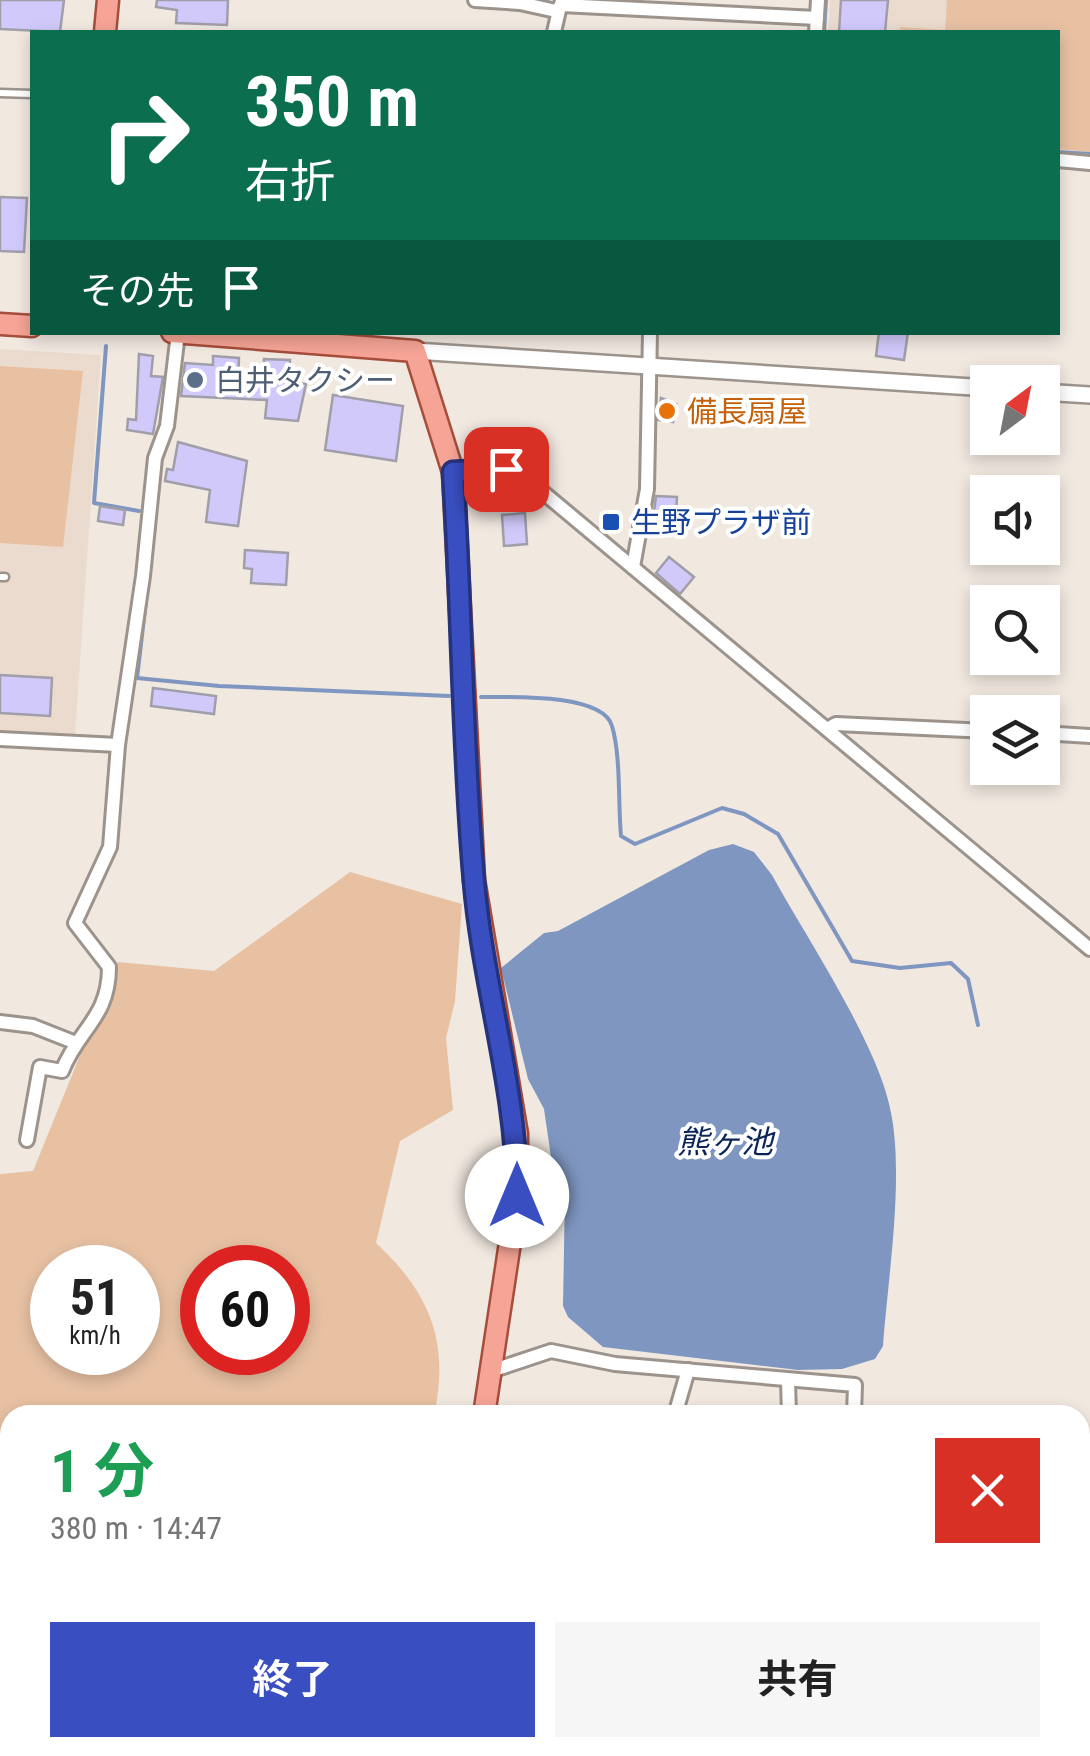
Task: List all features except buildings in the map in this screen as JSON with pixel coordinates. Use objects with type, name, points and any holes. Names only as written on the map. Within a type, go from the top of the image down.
[{"type":"main road","points":[[106,30],[108,0]]},
{"type":"main road","points":[[0,324],[30,326]]},
{"type":"main road","points":[[202,335],[414,351],[453,472],[474,882],[516,1134],[517,1196],[486,1405]]},
{"type":"street","points":[[475,0],[817,25],[818,0]]},
{"type":"street","points":[[554,30],[560,5]]},
{"type":"street","points":[[1060,160],[1090,162]]},
{"type":"street","points":[[26,1140],[40,1067],[62,1070],[76,1042],[106,1002],[109,968],[75,923],[110,846],[118,744],[141,593],[155,458],[168,426],[175,335]]},
{"type":"street","points":[[633,566],[647,489],[650,335]]},
{"type":"street","points":[[414,351],[970,387]]},
{"type":"street","points":[[1060,393],[1090,395]]},
{"type":"street","points":[[453,472],[489,468],[520,476],[633,566],[1090,950]]},
{"type":"street","points":[[827,729],[836,724],[970,730]]},
{"type":"street","points":[[1060,735],[1090,736]]},
{"type":"street","points":[[0,740],[118,744]]},
{"type":"street","points":[[0,1022],[33,1026],[76,1042]]},
{"type":"street","points":[[491,1372],[551,1350],[614,1364],[855,1385],[854,1405]]},
{"type":"street","points":[[679,1405],[688,1370]]},
{"type":"street","points":[[788,1381],[788,1405]]},
{"type":"lane","points":[[0,92],[30,94]]},
{"type":"shaded area","points":[[830,0],[1090,0],[1090,152],[1060,149],[1060,30],[828,30]]},
{"type":"shaded area","points":[[947,0],[1090,0],[1090,152],[1060,149],[1060,30],[945,30]]},
{"type":"shaded area","points":[[900,27],[945,30],[900,30]]},
{"type":"shaded area","points":[[0,349],[101,355],[75,735],[0,732]]},
{"type":"shaded area","points":[[0,366],[83,371],[63,547],[0,543]]},
{"type":"shaded area","points":[[350,872],[462,904],[455,1001],[446,1038],[453,1110],[400,1141],[376,1243],[410,1281],[431,1320],[439,1364],[436,1405],[0,1405],[0,1174],[33,1171],[118,962],[214,971]]},
{"type":"water","name":"熊ヶ池","points":[[733,844],[754,852],[772,875],[855,1021],[890,1108],[896,1194],[883,1346],[875,1359],[842,1369],[798,1370],[603,1347],[568,1317],[563,1306],[565,1194],[552,1164],[544,1109],[528,1079],[501,968],[544,933],[558,931],[709,850]]},
{"type":"waterway","points":[[824,30],[826,0]]},
{"type":"waterway","points":[[1060,152],[1090,154]]},
{"type":"waterway","points":[[106,346],[94,503],[139,511]]},
{"type":"waterway","points":[[155,524],[137,678],[219,686],[449,696]]},
{"type":"waterway","points":[[481,697],[554,699],[574,702],[605,715],[612,726],[617,751],[621,836],[635,844],[722,808],[744,814],[778,834],[852,961],[900,968],[951,963],[968,979],[978,1025]]},
{"type":"place","name":"白井タクシー","points":[[195,380]]},
{"type":"place","name":"備長扇屋","points":[[667,411]]},
{"type":"place","name":"生野プラザ前","points":[[611,522]]},
{"type":"route","points":[[506,469],[453,472],[474,882],[484,957],[510,1086],[517,1196]]}]
